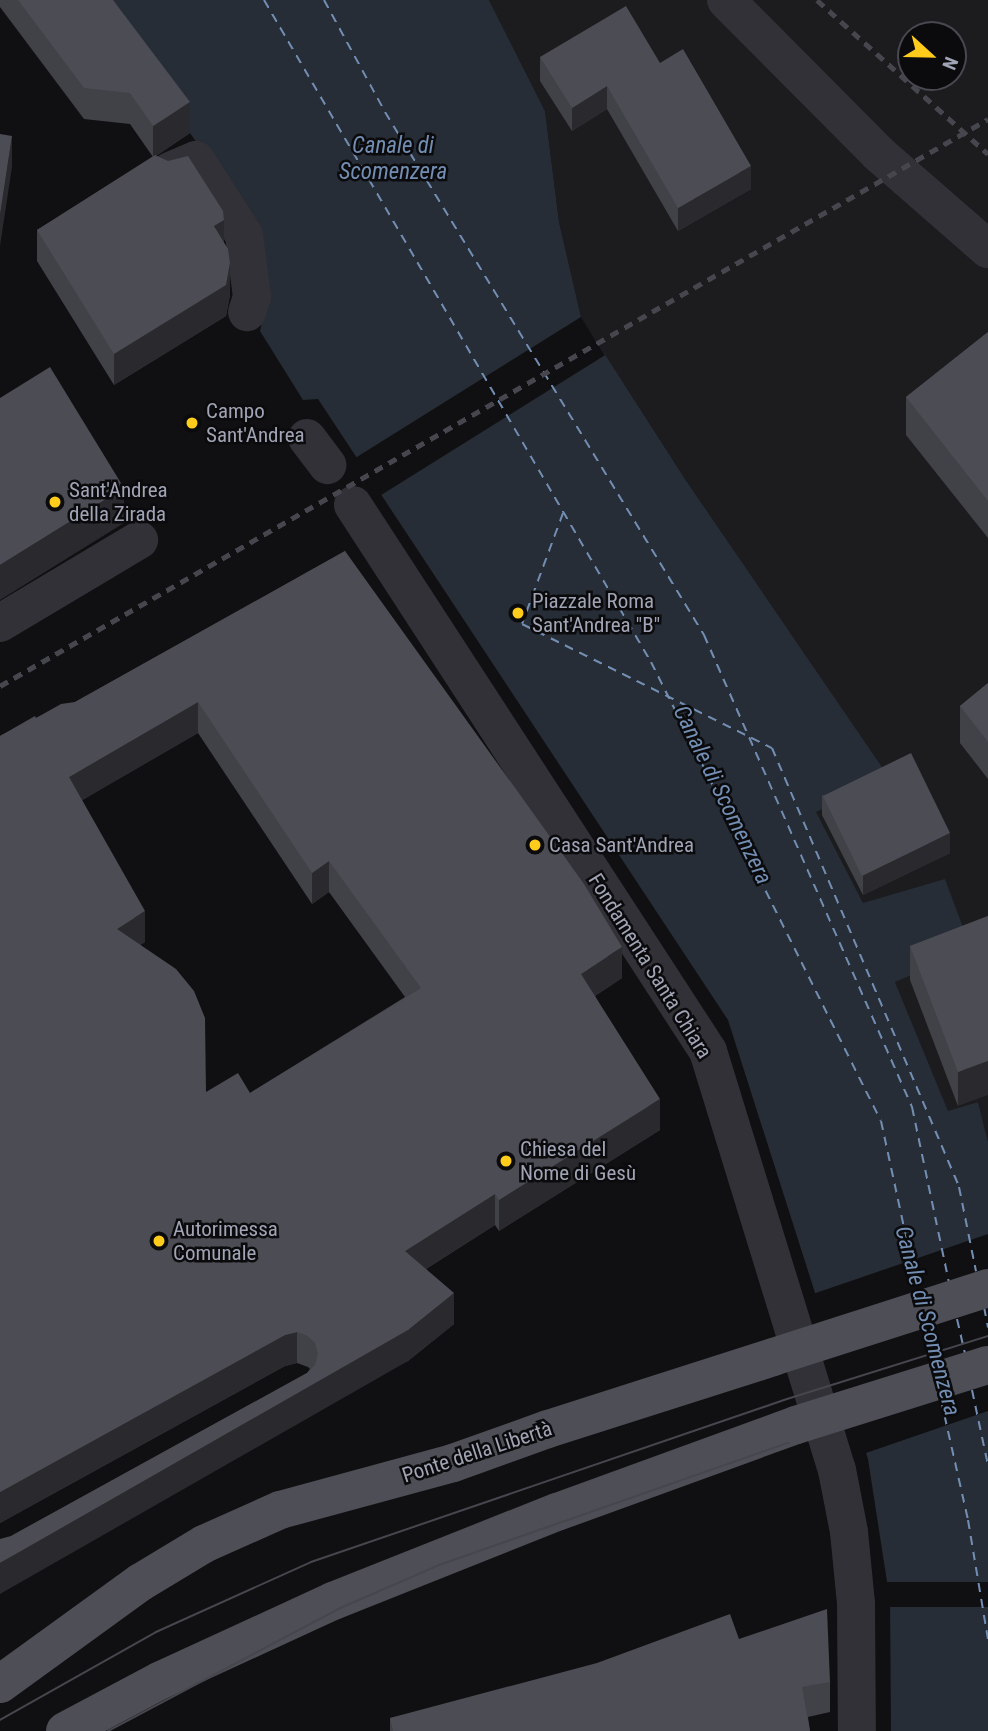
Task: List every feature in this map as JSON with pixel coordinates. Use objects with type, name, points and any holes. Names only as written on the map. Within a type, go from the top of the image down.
[{"type":"main road","name":"Ponte della Libertà","points":[[0,1684],[141,1582],[204,1544],[280,1510],[453,1463],[548,1429],[988,1288]]},
{"type":"main road","points":[[65,1731],[159,1681],[333,1601],[557,1512],[796,1425],[988,1365]]},
{"type":"street","points":[[726,0],[879,154],[988,248]]},
{"type":"street","points":[[170,171],[196,160],[244,235],[253,297],[247,312]]},
{"type":"street","name":"Fondamenta Santa Chiara","points":[[353,505],[360,549],[708,1051],[837,1470],[849,1532],[869,1602],[857,1731]]},
{"type":"street","points":[[0,623],[139,540]]},
{"type":"shaded area","points":[[489,0],[988,0],[988,1142],[978,1102],[948,1112],[895,982],[946,880],[863,904],[815,811],[888,777],[685,479],[581,317],[559,222],[545,111]]},
{"type":"water","name":"Canale di Scomenzera","points":[[89,0],[489,0],[545,111],[559,222],[581,317],[685,479],[888,776],[816,812],[863,903],[945,879],[971,949],[895,982],[948,1111],[978,1102],[988,1142],[988,1731],[891,1731],[890,1601],[868,1459],[728,1020],[318,399],[303,400],[260,331],[269,292],[246,213],[190,133]]},
{"type":"pier","points":[[581,317],[605,355],[377,498],[353,460]]},
{"type":"pier","points":[[988,1234],[988,1411],[863,1454],[810,1295]]},
{"type":"pier","points":[[885,1582],[988,1582],[988,1607],[885,1607]]},
{"type":"building","points":[[18,0],[113,0],[190,102],[153,126],[130,93],[84,88]]},
{"type":"building","points":[[626,6],[660,63],[683,49],[751,166],[678,208],[607,86],[572,108],[540,57]]},
{"type":"building","points":[[0,134],[12,136],[0,215]]},
{"type":"building","points":[[155,155],[168,161],[188,156],[223,211],[224,220],[214,226],[228,249],[230,263],[226,285],[114,354],[37,230]]},
{"type":"building","points":[[988,332],[988,501],[906,397]]},
{"type":"building","name":"Sant'Andrea della Zirada","points":[[50,367],[124,488],[0,565],[0,398]]},
{"type":"building","points":[[345,551],[584,884],[622,947],[581,974],[660,1099],[499,1200],[495,1194],[405,1251],[454,1293],[408,1330],[0,1563],[0,1539],[11,1536],[307,1373],[315,1365],[318,1354],[315,1343],[308,1336],[297,1332],[285,1335],[0,1492],[0,736],[61,704],[75,702]],"holes":[[[198,702],[312,873],[329,861],[421,988],[250,1093],[238,1073],[206,1092],[205,1018],[194,991],[176,969],[117,929],[145,911],[69,777]]]},
{"type":"building","points":[[988,683],[988,742],[960,706]]},
{"type":"building","points":[[911,753],[950,833],[862,876],[823,796]]},
{"type":"building","points":[[988,916],[988,1061],[958,1072],[910,946]]},
{"type":"building","points":[[827,1609],[830,1682],[802,1687],[810,1731],[393,1731],[390,1718],[597,1663],[730,1614],[739,1639]]},
{"type":"ferry route","points":[[264,0],[651,662],[881,1121],[918,1292]]},
{"type":"ferry route","points":[[324,0],[385,112],[704,635],[912,1107],[949,1282]]},
{"type":"ferry route","points":[[563,513],[522,624],[772,748],[959,1187],[976,1271]]},
{"type":"ferry route","points":[[984,1307],[988,1328]]},
{"type":"ferry route","points":[[957,1319],[965,1354]]},
{"type":"ferry route","points":[[926,1328],[933,1364]]},
{"type":"ferry route","points":[[972,1390],[988,1465]]},
{"type":"ferry route","points":[[941,1400],[968,1520],[988,1639]]},
{"type":"tram line","points":[[0,1720],[156,1632],[311,1562],[787,1399],[988,1336]]},
{"type":"tram line","points":[[108,1731],[338,1609],[439,1565],[988,1373]]},
{"type":"railway","points":[[817,0],[988,154]]},
{"type":"railway","points":[[0,686],[988,119]]},
{"type":"place","name":"Campo Sant'Andrea","points":[[192,423]]},
{"type":"place","name":"Sant'Andrea della Zirada","points":[[55,502]]},
{"type":"place","name":"Piazzale Roma Sant'Andrea \"B\"","points":[[518,613]]},
{"type":"place","name":"Casa Sant'Andrea","points":[[535,845]]},
{"type":"place","name":"Chiesa del Nome di Gesù","points":[[506,1161]]},
{"type":"place","name":"Autorimessa Comunale","points":[[159,1241]]}]
